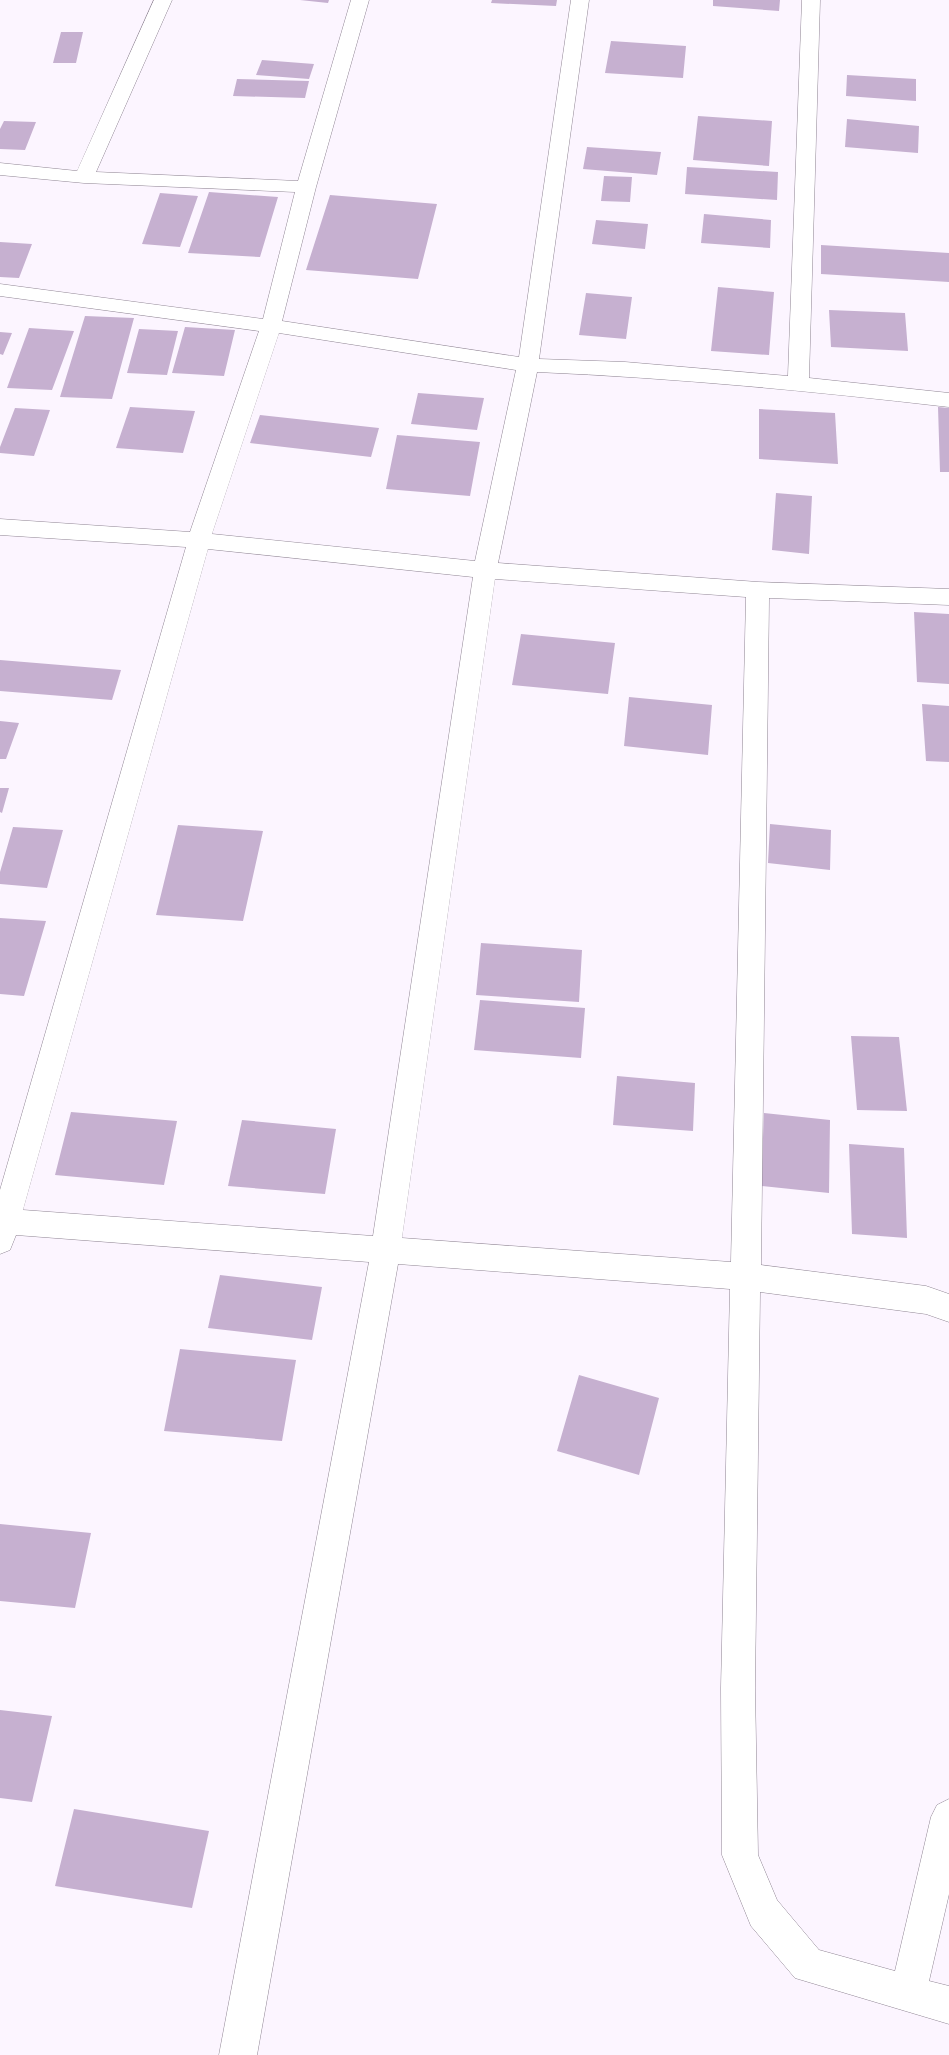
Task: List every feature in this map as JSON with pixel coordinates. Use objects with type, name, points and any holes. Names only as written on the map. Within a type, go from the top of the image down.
[{"type":"street","points":[[84,177],[163,0]]},
{"type":"street","points":[[360,0],[306,187],[271,326],[199,540],[2,1228],[386,1248],[747,1277],[926,1300],[949,1308]]},
{"type":"street","points":[[238,2055],[386,1248],[485,570],[528,365],[580,0]]},
{"type":"street","points":[[798,383],[811,0]]},
{"type":"street","points":[[0,169],[84,177],[306,187]]},
{"type":"street","points":[[0,290],[271,326],[528,365],[625,369],[798,383],[949,400]]},
{"type":"street","points":[[0,528],[199,540],[485,570],[758,590],[949,597]]},
{"type":"street","points":[[758,590],[747,1277],[738,1688],[740,1855],[764,1913],[808,1965],[949,2005]]},
{"type":"street","points":[[908,1993],[949,1817]]},
{"type":"building","points":[[300,0],[329,0],[328,3]]},
{"type":"building","points":[[492,0],[557,0],[556,6],[491,3]]},
{"type":"building","points":[[713,0],[780,0],[779,11],[713,6]]},
{"type":"building","points":[[61,32],[83,32],[76,63],[53,63]]},
{"type":"building","points":[[611,41],[686,46],[683,78],[605,73]]},
{"type":"building","points":[[262,60],[314,64],[309,79],[256,75]]},
{"type":"building","points":[[847,75],[916,79],[916,101],[846,96]]},
{"type":"building","points":[[237,79],[309,81],[305,98],[233,96]]},
{"type":"building","points":[[698,116],[772,121],[769,166],[693,160]]},
{"type":"building","points":[[847,119],[919,126],[918,153],[845,147]]},
{"type":"building","points":[[4,121],[36,122],[25,150],[0,149],[0,129]]},
{"type":"building","points":[[587,147],[661,152],[657,175],[583,169]]},
{"type":"building","points":[[687,167],[778,172],[777,200],[685,194]]},
{"type":"building","points":[[604,176],[632,177],[630,202],[601,201]]},
{"type":"building","points":[[209,192],[278,197],[260,257],[188,253]]},
{"type":"building","points":[[160,193],[198,196],[180,247],[142,244]]},
{"type":"building","points":[[330,195],[437,204],[418,279],[306,270]]},
{"type":"building","points":[[704,214],[771,220],[770,248],[701,243]]},
{"type":"building","points":[[596,220],[648,224],[645,249],[592,244]]},
{"type":"building","points":[[0,242],[32,244],[19,278],[0,277]]},
{"type":"building","points":[[821,245],[949,253],[949,282],[821,274]]},
{"type":"building","points":[[718,287],[774,292],[769,355],[711,351]]},
{"type":"building","points":[[586,293],[632,297],[626,339],[579,335]]},
{"type":"building","points":[[829,310],[905,313],[908,351],[831,347]]},
{"type":"building","points":[[85,316],[134,318],[112,399],[60,397]]},
{"type":"building","points":[[185,327],[235,330],[224,376],[172,373]]},
{"type":"building","points":[[29,328],[74,331],[52,390],[7,388]]},
{"type":"building","points":[[139,329],[178,331],[167,375],[127,373]]},
{"type":"building","points":[[0,332],[12,333],[3,355],[0,354]]},
{"type":"building","points":[[418,393],[484,398],[477,430],[411,424]]},
{"type":"building","points":[[130,407],[195,411],[183,453],[116,448]]},
{"type":"building","points":[[938,407],[949,408],[949,472],[940,472]]},
{"type":"building","points":[[15,408],[50,410],[34,456],[0,453],[0,447]]},
{"type":"building","points":[[759,409],[835,413],[838,464],[759,459]]},
{"type":"building","points":[[260,415],[379,428],[371,457],[250,443]]},
{"type":"building","points":[[397,435],[480,442],[470,496],[386,489]]},
{"type":"building","points":[[776,493],[812,496],[809,554],[772,550]]},
{"type":"building","points":[[914,612],[949,614],[949,684],[917,682]]},
{"type":"building","points":[[521,634],[615,643],[608,694],[512,685]]},
{"type":"building","points":[[0,660],[121,670],[112,700],[0,691]]},
{"type":"building","points":[[629,697],[712,705],[708,755],[624,746]]},
{"type":"building","points":[[922,704],[949,706],[949,762],[926,761]]},
{"type":"building","points":[[0,721],[19,723],[6,759],[0,759]]},
{"type":"building","points":[[0,788],[9,788],[2,813],[0,812]]},
{"type":"building","points":[[770,824],[831,830],[830,870],[768,863]]},
{"type":"building","points":[[178,825],[263,831],[243,921],[156,915]]},
{"type":"building","points":[[13,827],[63,830],[47,888],[0,884],[0,872]]},
{"type":"building","points":[[0,918],[46,921],[24,996],[0,994]]},
{"type":"building","points":[[481,943],[582,950],[579,1002],[476,995]]},
{"type":"building","points":[[480,1000],[585,1008],[581,1058],[474,1050]]},
{"type":"building","points":[[851,1036],[899,1037],[907,1111],[857,1110]]},
{"type":"building","points":[[617,1076],[695,1083],[693,1131],[613,1125]]},
{"type":"building","points":[[71,1112],[177,1121],[164,1185],[55,1175]]},
{"type":"building","points":[[764,1113],[830,1120],[829,1193],[761,1186]]},
{"type":"building","points":[[242,1120],[336,1129],[325,1194],[228,1186]]},
{"type":"building","points":[[849,1144],[904,1148],[907,1238],[852,1234]]},
{"type":"building","points":[[220,1275],[322,1287],[312,1340],[208,1328]]},
{"type":"building","points":[[180,1349],[296,1360],[282,1441],[164,1431]]},
{"type":"building","points":[[579,1375],[659,1398],[639,1475],[557,1451]]},
{"type":"building","points":[[0,1524],[91,1533],[75,1608],[0,1601]]},
{"type":"building","points":[[0,1710],[52,1716],[32,1802],[0,1798]]},
{"type":"building","points":[[74,1809],[209,1831],[192,1908],[55,1886]]}]
